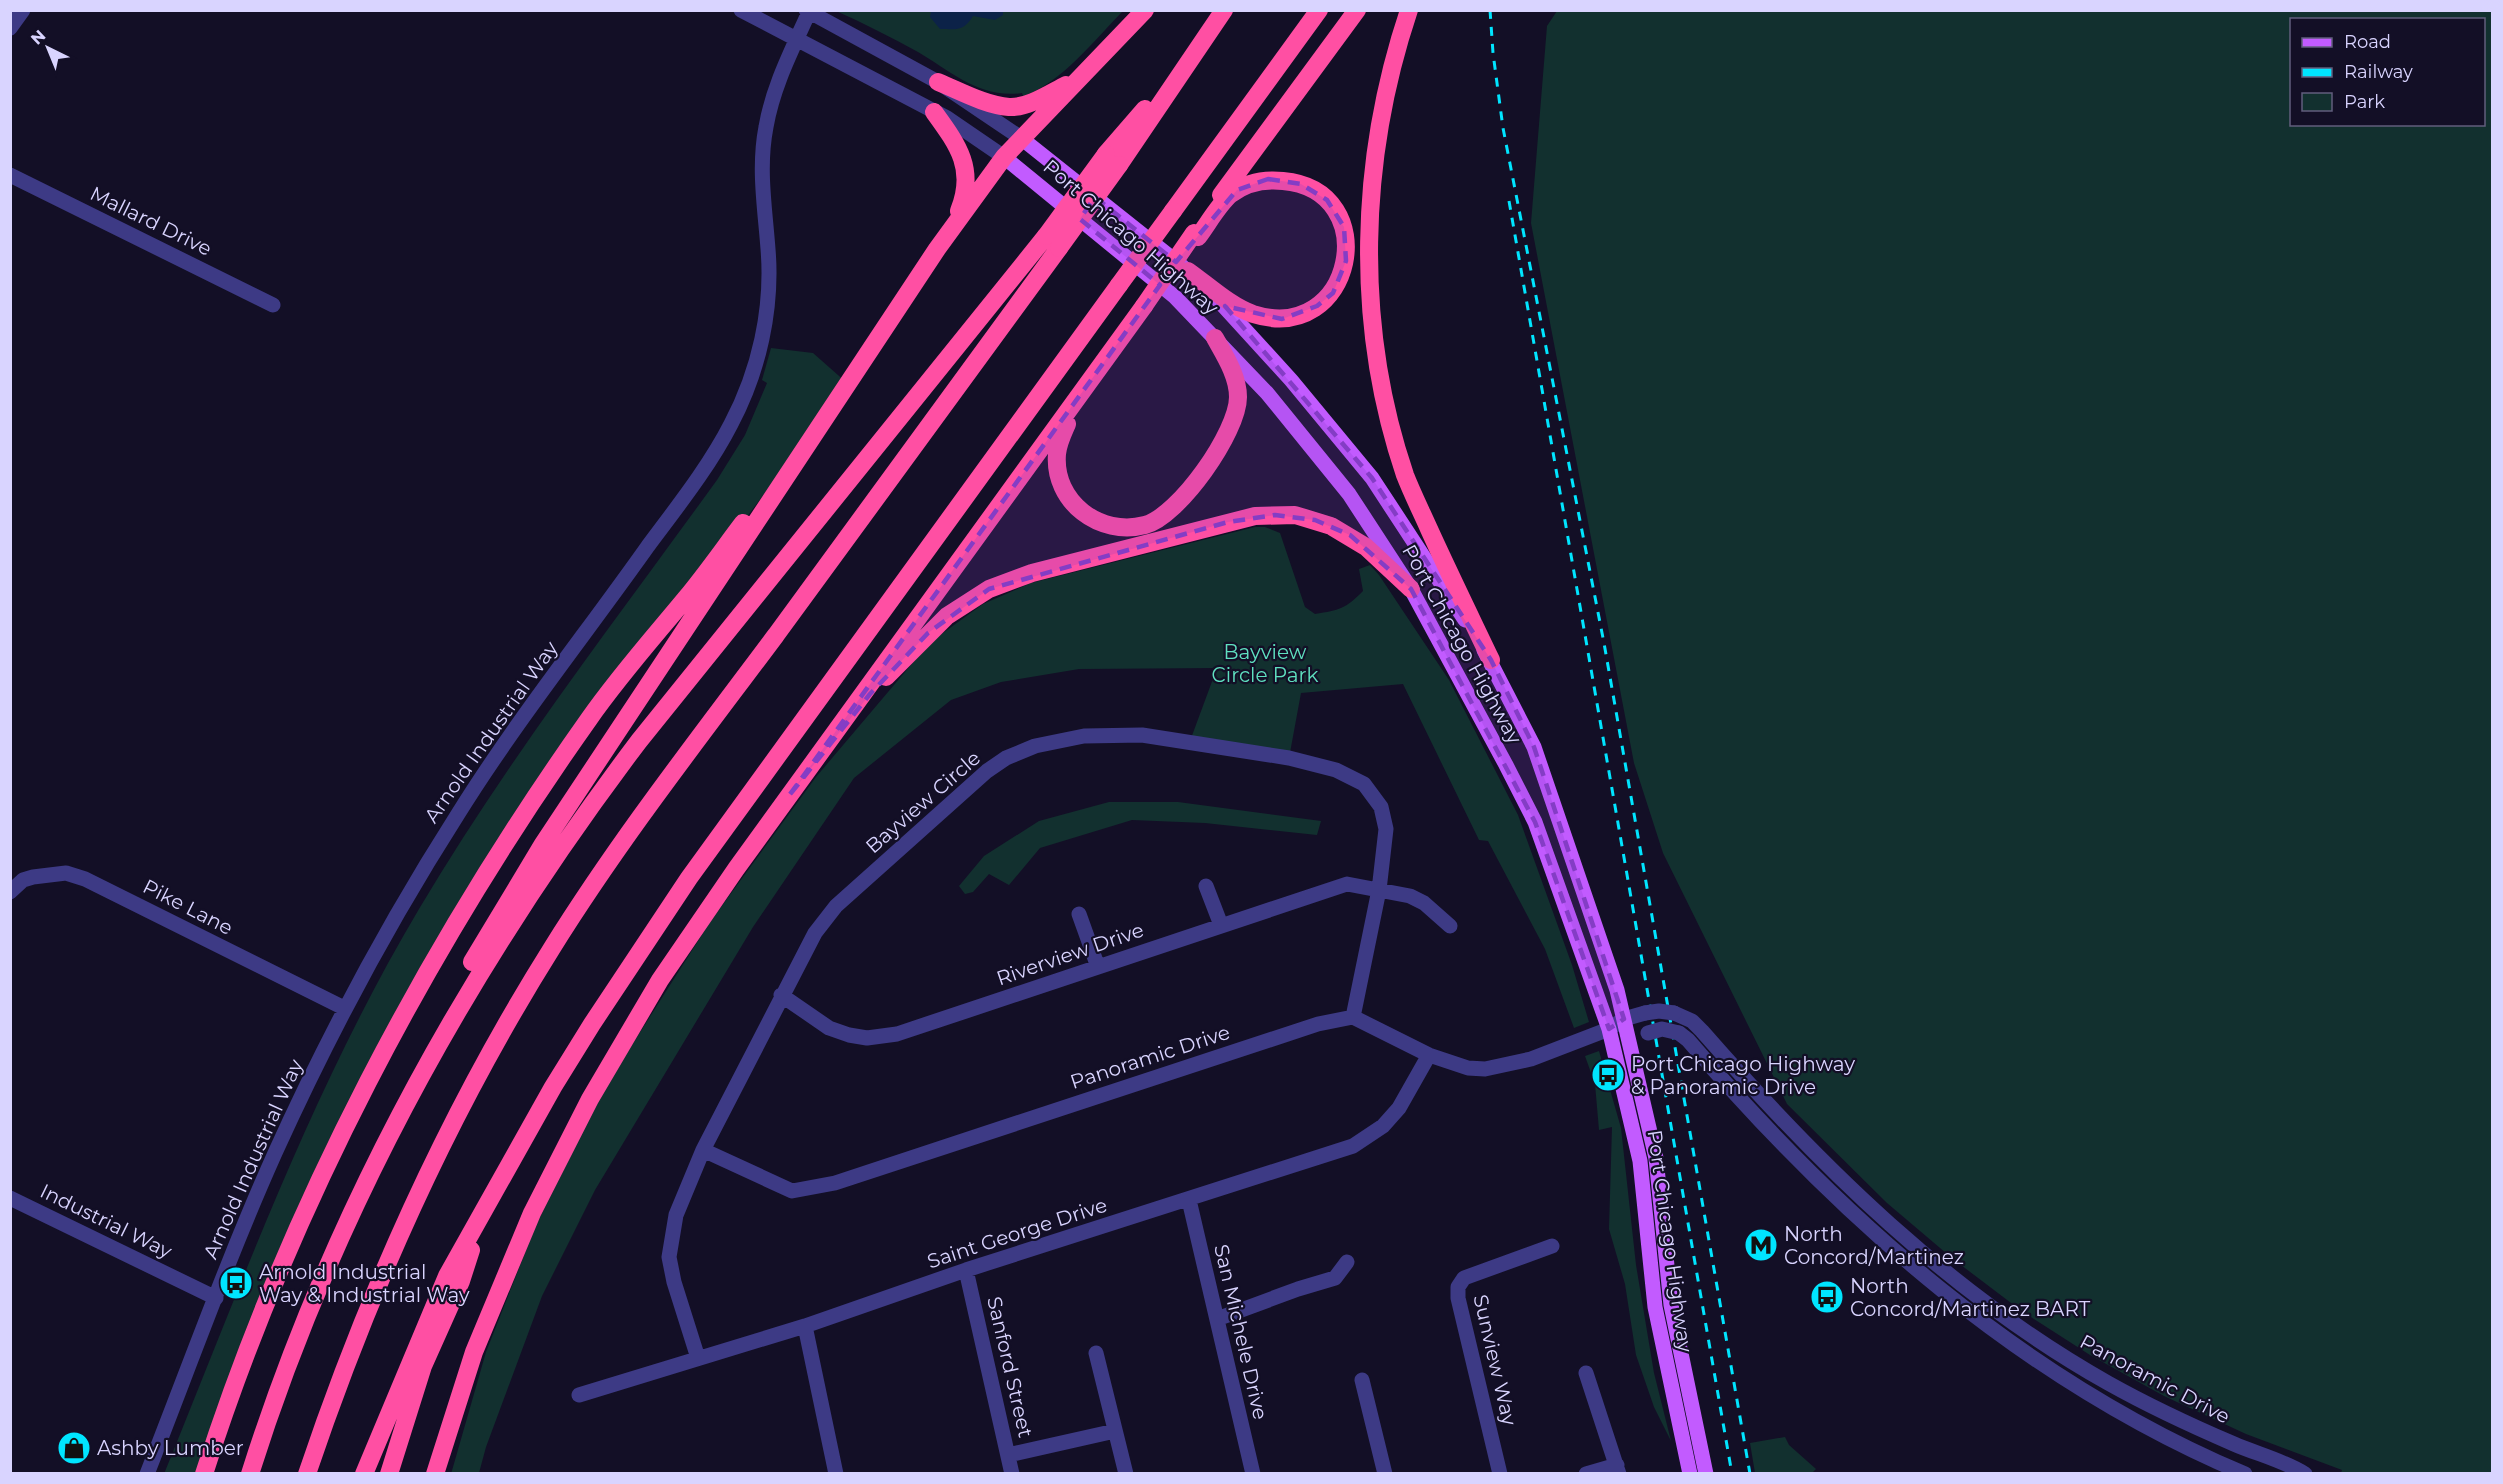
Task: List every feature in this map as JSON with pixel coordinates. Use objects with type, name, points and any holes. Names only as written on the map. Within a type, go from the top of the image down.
[{"type":"highway","points":[[416,1084],[448,1004],[504,906],[585,779],[937,249],[1004,157],[1145,10]]},
{"type":"highway","points":[[307,1473],[352,1345],[410,1209],[474,1083],[551,950],[633,826],[906,460],[1052,242],[1224,10]]},
{"type":"highway","points":[[364,1473],[447,1276],[553,1087],[689,878],[1319,10]]},
{"type":"highway","points":[[435,1473],[474,1352],[532,1213],[585,1109],[660,980],[788,797],[1144,306],[1182,267],[1196,235],[1357,10]]},
{"type":"highway","points":[[1408,10],[1386,87],[1373,169],[1369,256],[1374,331],[1385,400],[1406,476],[1491,660]]},
{"type":"highway","points":[[938,82],[978,99],[1010,107],[1038,99],[1078,78]]},
{"type":"highway","points":[[934,112],[961,150],[965,162],[965,193],[960,209],[937,249]]},
{"type":"highway","points":[[1182,267],[1250,313],[1282,319],[1301,314],[1317,306],[1333,293],[1346,261],[1347,245],[1344,227],[1337,212],[1315,191],[1301,184],[1287,181],[1257,181],[1237,190],[1196,235]]},
{"type":"highway","points":[[250,1473],[301,1330],[326,1269],[416,1084],[483,966],[598,795],[639,741],[1052,242]]},
{"type":"highway","points":[[1091,380],[1061,438],[1057,454],[1062,487],[1070,501],[1094,521],[1127,528],[1146,525],[1162,518],[1176,505],[1217,451],[1231,428],[1238,396],[1230,363],[1215,338]]},
{"type":"highway","points":[[204,1473],[254,1335],[313,1197],[378,1066],[450,935],[527,810],[592,715],[643,648],[687,597],[833,404]]},
{"type":"highway","points":[[788,797],[870,694],[928,633],[968,601],[1010,579],[1228,522],[1255,516],[1295,515],[1315,520],[1350,535],[1378,557],[1411,589]]},
{"type":"highway","points":[[389,1473],[423,1366],[461,1281],[483,1214]]},
{"type":"main road","name":"Port Chicago Highway","points":[[1021,138],[1182,267],[1233,315],[1291,380],[1372,478],[1491,660],[1534,747],[1617,990],[1656,1158],[1671,1305],[1706,1473]]},
{"type":"main road","name":"Port Chicago Highway","points":[[1004,157],[1175,297],[1267,393],[1349,494],[1411,589],[1535,822],[1610,1029],[1640,1161],[1655,1307],[1690,1473]]},
{"type":"street","points":[[10,28],[23,10]]},
{"type":"street","name":"Port Chicago Highway","points":[[741,10],[934,112],[1004,157]]},
{"type":"street","name":"Port Chicago Highway","points":[[807,11],[938,82],[1021,138]]},
{"type":"street","name":"Arnold Industrial Way","points":[[147,1473],[276,1151],[344,1008],[459,811],[696,479],[731,424],[746,391],[765,327],[768,258],[762,182],[765,129],[775,87],[807,11]]},
{"type":"street","name":"Mallard Drive","points":[[10,175],[273,304]]},
{"type":"street","name":"Bayview Circle","points":[[698,1358],[674,1282],[669,1257],[676,1215],[702,1150],[781,995],[815,933],[836,906],[987,771],[1006,758],[1035,746],[1084,736],[1142,735],[1289,758],[1353,777],[1364,784],[1381,807],[1386,829],[1379,890],[1353,1017]]},
{"type":"street","name":"Pike Lane","points":[[10,892],[23,880],[33,877],[66,873],[85,879],[344,1008]]},
{"type":"street","name":"Riverview Drive","points":[[781,995],[829,1028],[867,1038],[897,1034],[1347,884],[1410,896],[1424,903],[1450,926]]},
{"type":"street","points":[[1206,886],[1221,925]]},
{"type":"street","points":[[1079,914],[1098,967]]},
{"type":"street","name":"Panoramic Drive","points":[[1625,1026],[1645,1013],[1659,1011],[1674,1013],[1692,1022],[1774,1112],[1835,1174],[1934,1262],[2002,1315],[2074,1362],[2144,1402],[2225,1440],[2305,1473]]},
{"type":"street","points":[[1353,1017],[1429,1055],[1468,1068],[1502,1067],[1531,1059],[1610,1029],[1625,1026],[1648,1032],[1662,1029],[1679,1034],[1688,1040],[1761,1124],[1824,1186],[1888,1245],[1958,1302],[2027,1354],[2097,1400],[2173,1442],[2245,1473]]},
{"type":"street","name":"Panoramic Drive","points":[[702,1150],[792,1191],[835,1184],[1318,1024],[1353,1017]]},
{"type":"street","name":"Saint George Drive","points":[[579,1395],[805,1326],[966,1270],[1353,1146],[1383,1126],[1399,1108],[1429,1055]]},
{"type":"street","name":"Industrial Way","points":[[10,1198],[216,1298]]},
{"type":"street","name":"San Michele Drive","points":[[1189,1200],[1253,1473]]},
{"type":"street","name":"Sunview Way","points":[[1500,1473],[1458,1298],[1458,1287],[1464,1278],[1552,1246]]},
{"type":"street","points":[[1217,1319],[1335,1278],[1347,1262]]},
{"type":"street","name":"Sanford Street","points":[[966,1270],[1012,1473]]},
{"type":"street","points":[[805,1326],[834,1473]]},
{"type":"street","points":[[1096,1353],[1125,1473]]},
{"type":"street","points":[[1586,1473],[1618,1469],[1587,1373]]},
{"type":"street","points":[[1362,1380],[1385,1473]]},
{"type":"street","points":[[1008,1455],[1115,1431]]},
{"type":"highlighted area","points":[[1268,179],[1301,184],[1327,200],[1344,227],[1346,261],[1333,293],[1317,306],[1282,319],[1225,306],[1372,478],[1491,660],[1534,747],[1624,1019],[1609,1029],[1535,822],[1411,589],[1350,535],[1315,520],[1275,515],[1228,522],[989,589],[928,633],[870,694],[788,797],[1160,285],[1080,219],[1095,197],[1176,262],[1237,190]]},
{"type":"green space","points":[[836,11],[1123,11],[1064,71],[1051,82],[1023,96],[1022,93],[1007,94],[980,88],[908,46]]},
{"type":"green space","points":[[1557,11],[2492,11],[2492,1473],[2341,1473],[2342,1470],[2246,1434],[2164,1396],[2090,1355],[2023,1312],[1953,1259],[1887,1203],[1787,1104],[1663,853],[1634,763],[1531,223],[1547,26]]},
{"type":"green space","points":[[771,348],[813,353],[847,383],[687,597],[568,750],[345,1130],[204,1473],[164,1474],[251,1258],[312,1115],[381,977],[419,909],[489,799],[563,691],[717,480],[745,435],[767,383],[762,380]]},
{"type":"green space","name":"Bayview Circle Park","points":[[1255,527],[1265,527],[1280,533],[1305,607],[1315,614],[1342,608],[1363,591],[1359,569],[1370,565],[1379,575],[1449,680],[1518,815],[1572,965],[1589,1022],[1574,1028],[1545,949],[1488,841],[1479,840],[1403,684],[1301,693],[1289,758],[1190,741],[1217,668],[1079,669],[1001,682],[951,700],[854,778],[753,927],[595,1190],[542,1296],[486,1447],[479,1473],[451,1474],[486,1352],[536,1225],[604,1089],[710,922],[816,777],[916,659],[936,638],[983,604],[1031,583]]},
{"type":"green space","points":[[1109,802],[1178,802],[1321,821],[1317,835],[1205,823],[1132,820],[1040,848],[1009,885],[989,874],[973,892],[965,894],[959,886],[984,856],[1039,821]]},
{"type":"green space","points":[[1599,1051],[1621,1128],[1636,1265],[1654,1373],[1671,1441],[1654,1407],[1636,1355],[1625,1284],[1609,1229],[1612,1127],[1599,1130],[1595,1084],[1585,1056]]},
{"type":"green space","points":[[1785,1437],[1789,1445],[1816,1469],[1812,1473],[1755,1473],[1750,1443]]},
{"type":"water","points":[[931,11],[1003,11],[1003,15],[995,20],[973,16],[963,27],[940,29],[930,17]]},
{"type":"railway","points":[[1490,10],[1503,128],[1604,643],[1750,1474]]},
{"type":"railway","points":[[1509,201],[1732,1474]]},
{"type":"place","name":"Port Chicago Highway & Panoramic Drive","points":[[1608,1075]]},
{"type":"place","name":"North Concord/Martinez","points":[[1761,1245]]},
{"type":"place","name":"Arnold Industrial Way & Industrial Way","points":[[236,1283]]},
{"type":"place","name":"North Concord/Martinez BART","points":[[1827,1297]]},
{"type":"place","name":"Ashby Lumber","points":[[74,1448]]}]
